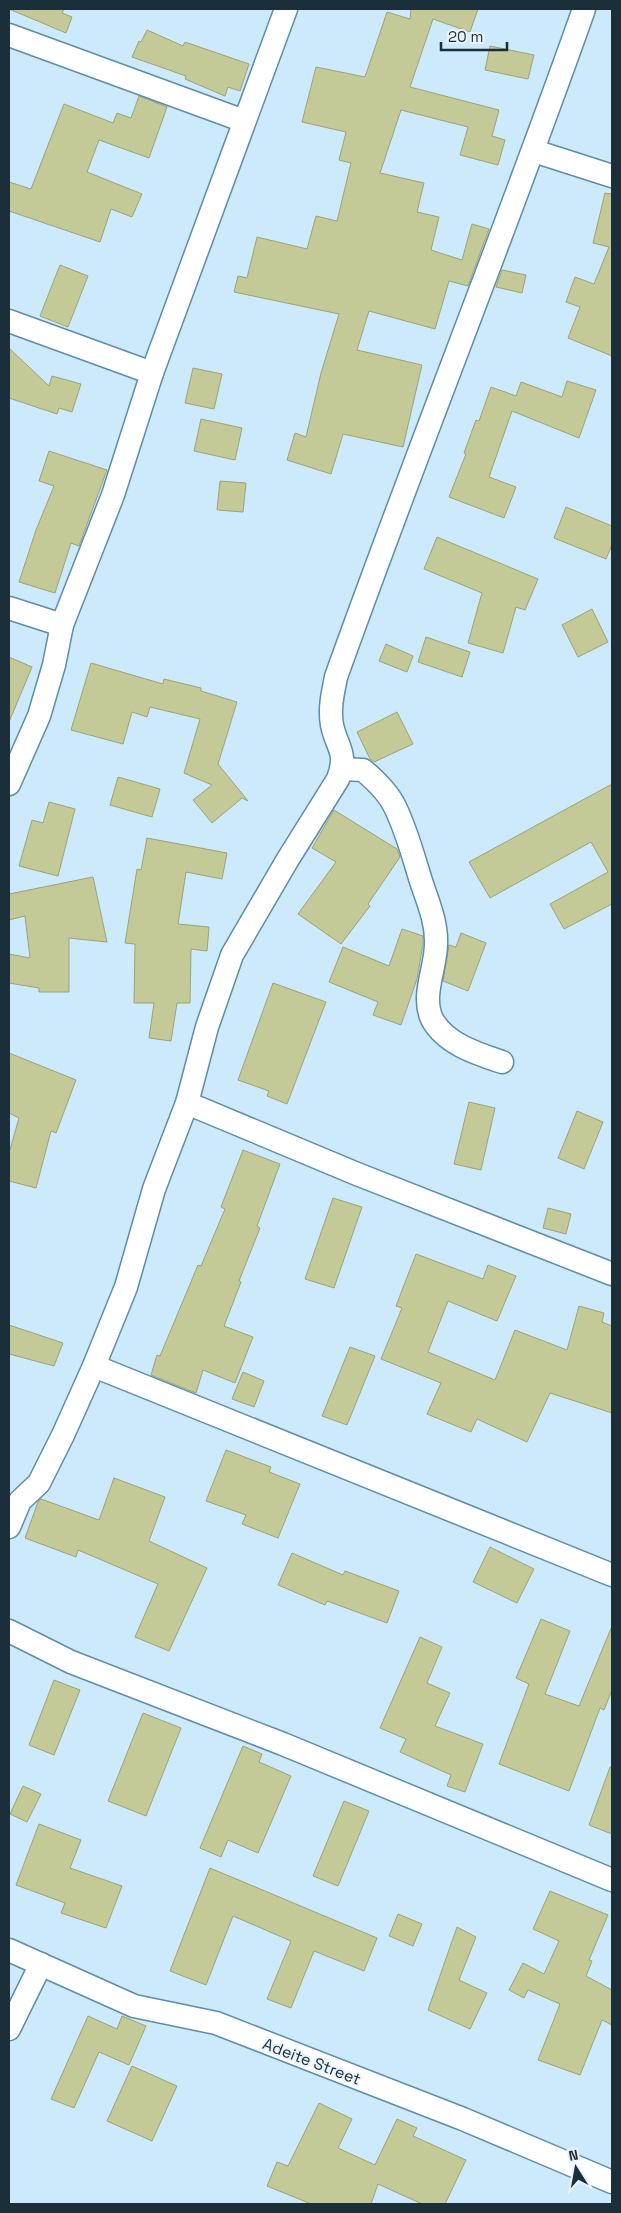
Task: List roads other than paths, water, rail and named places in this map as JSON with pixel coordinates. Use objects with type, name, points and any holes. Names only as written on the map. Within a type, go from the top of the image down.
[{"type":"street","points":[[9,784],[39,716],[54,665],[62,625],[113,495],[152,373],[286,9]]},
{"type":"street","points":[[9,1527],[15,1499],[39,1483],[94,1366],[126,1287],[154,1189],[187,1103],[207,1027],[232,955],[288,859],[338,779],[342,769],[343,752],[332,725],[332,702],[336,677],[395,510],[534,151],[584,9]]},
{"type":"street","points":[[9,35],[244,121]]},
{"type":"street","points":[[534,151],[612,176]]},
{"type":"street","points":[[9,321],[152,373]]},
{"type":"street","points":[[9,608],[62,625]]},
{"type":"street","points":[[342,769],[363,770],[378,783],[395,806],[410,846],[435,922],[436,946],[428,1001],[434,1022],[455,1043],[502,1062]]},
{"type":"street","points":[[187,1103],[357,1174],[612,1274]]},
{"type":"street","points":[[94,1366],[612,1575]]},
{"type":"street","points":[[9,1631],[71,1662],[283,1744],[612,1880]]},
{"type":"street","name":"Adeite Street","points":[[9,1950],[134,2006],[216,2024],[463,2118],[612,2182]]},
{"type":"street","points":[[9,2029],[41,1964]]}]
